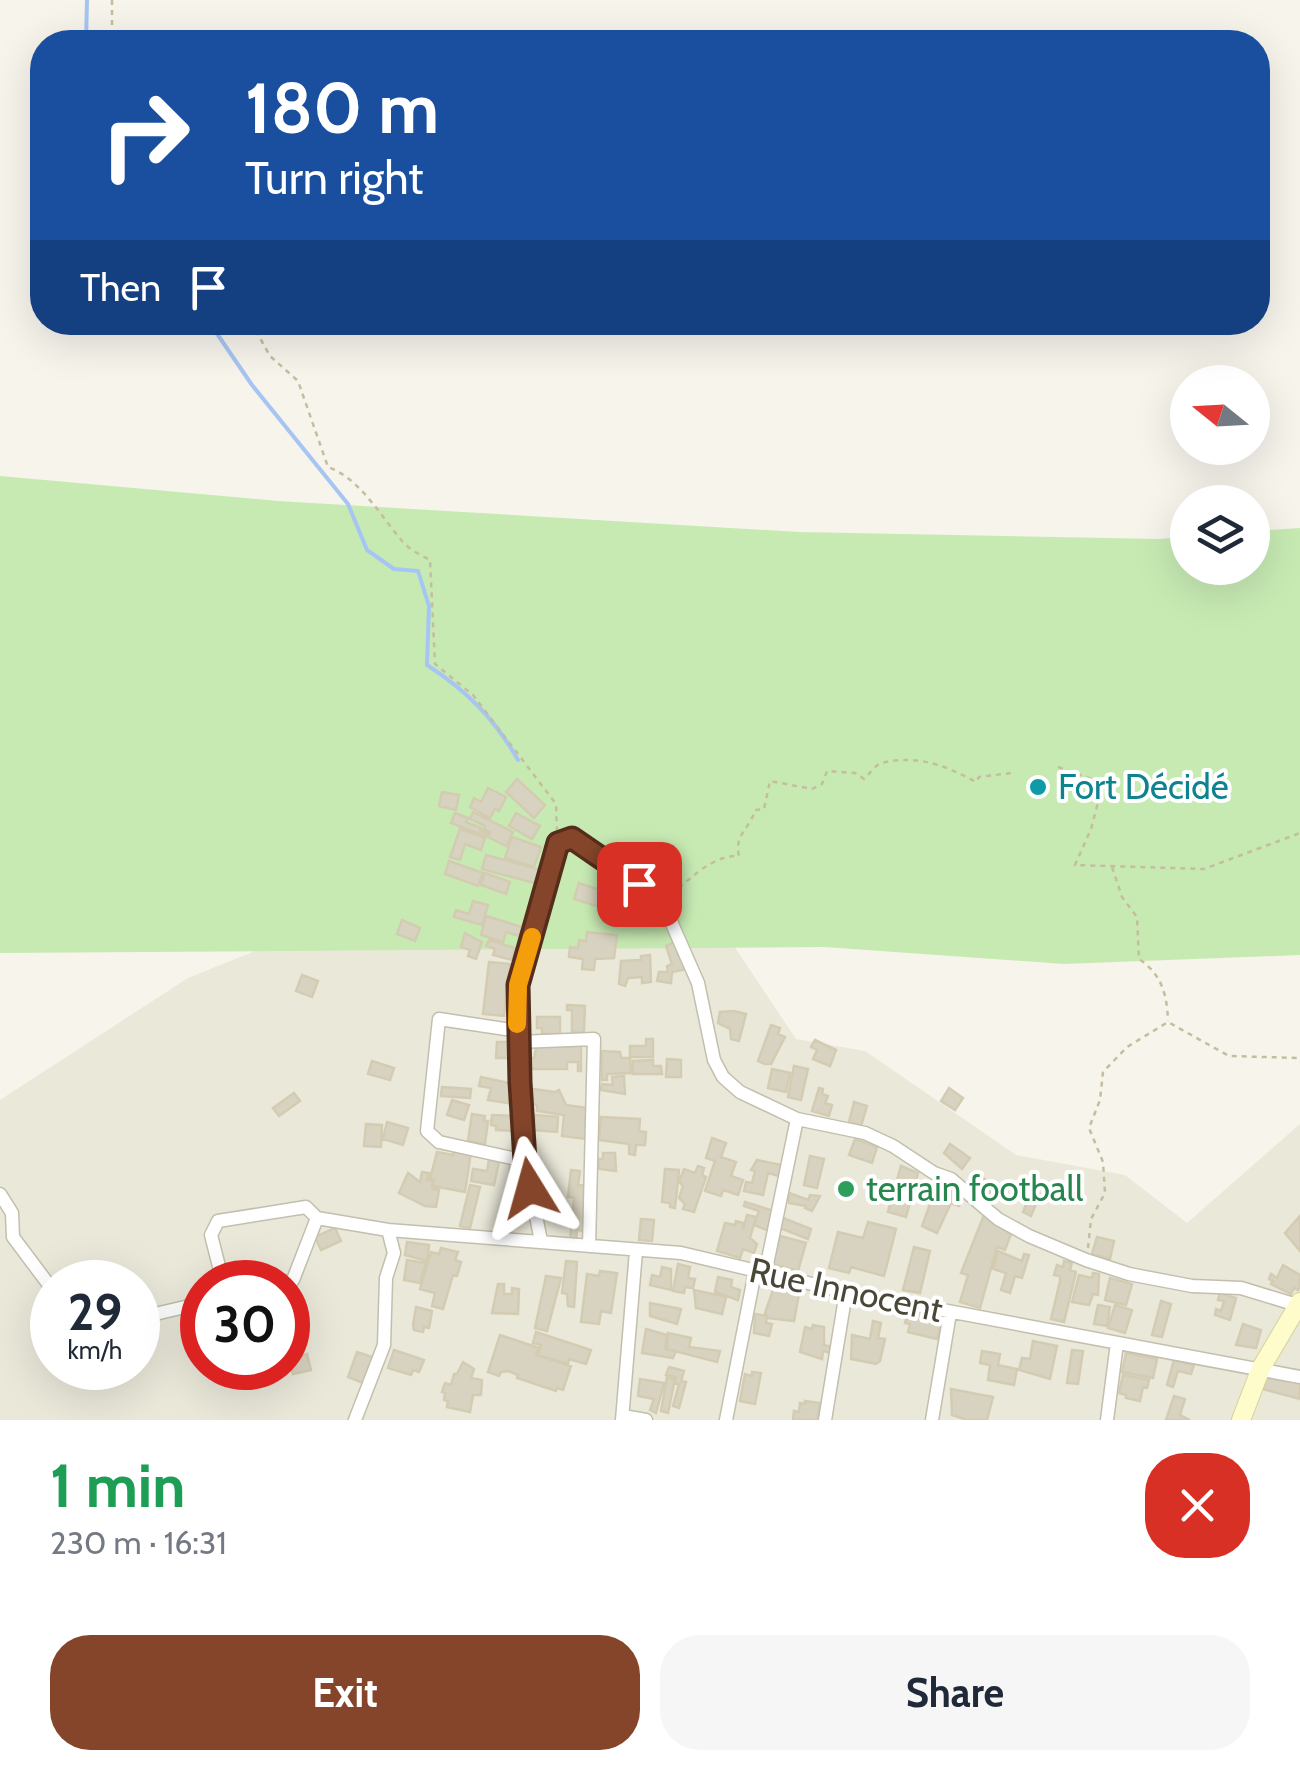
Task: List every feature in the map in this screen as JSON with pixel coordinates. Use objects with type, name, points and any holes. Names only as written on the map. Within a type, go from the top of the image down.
[{"type":"street","points":[[541,1241],[525,1161],[518,985],[558,843],[572,838],[662,901],[698,983],[714,1060],[723,1076],[740,1092],[797,1119],[864,1133],[892,1146],[951,1179],[998,1219],[1086,1260],[1130,1274],[1192,1286],[1242,1288],[1299,1304],[1261,1368],[1241,1420]]},
{"type":"street","points":[[525,1161],[439,1142],[427,1130],[439,1019],[518,1036],[594,1039],[589,1246]]},
{"type":"street","points":[[726,1420],[797,1119]]},
{"type":"street","points":[[0,1194],[12,1212],[13,1237],[30,1260]]},
{"type":"street","name":"Rue Innocent","points":[[217,1260],[211,1235],[218,1221],[306,1207],[317,1218],[388,1230],[681,1253],[846,1292],[1300,1376]]},
{"type":"street","points":[[301,1260],[317,1218]]},
{"type":"street","points":[[355,1420],[384,1345],[386,1278],[394,1254],[388,1230]]},
{"type":"street","points":[[636,1250],[622,1418],[646,1420]]},
{"type":"street","points":[[825,1420],[846,1292]]},
{"type":"street","points":[[932,1420],[950,1312]]},
{"type":"street","points":[[1107,1420],[1117,1343]]},
{"type":"path","points":[[112,0],[112,30]]},
{"type":"path","points":[[258,335],[270,356],[298,381],[328,466],[338,470],[382,512],[405,545],[430,560],[435,664],[473,694],[556,804],[558,843]]},
{"type":"path","points":[[662,901],[713,862],[726,855],[738,856],[740,833],[751,825],[755,810],[764,809],[770,782],[812,789],[822,784],[827,771],[855,773],[864,779],[883,762],[922,759],[954,768],[976,782],[979,777],[1010,774]]},
{"type":"path","points":[[1058,768],[1103,782],[1091,829],[1075,865],[1204,868],[1300,833]]},
{"type":"path","points":[[1112,866],[1122,897],[1137,918],[1138,958],[1156,970],[1167,1001],[1168,1022]]},
{"type":"path","points":[[1168,1022],[1229,1056],[1300,1058]]},
{"type":"path","points":[[1086,1260],[1091,1218],[1105,1193],[1102,1162],[1089,1128],[1100,1100],[1103,1072],[1127,1047],[1168,1022]]},
{"type":"shaded area","points":[[684,871],[796,1039],[865,1051],[1016,1155],[1125,1175],[1187,1223],[1300,1124],[1300,1420],[0,1420],[0,1100],[188,978],[288,938]]},
{"type":"green space","points":[[0,476],[278,501],[799,532],[1170,538],[1170,585],[1270,585],[1270,530],[1300,528],[1300,955],[1064,964],[824,947],[0,953]]},
{"type":"building","points":[[517,779],[545,805],[534,818],[506,792]]},
{"type":"building","points":[[488,788],[506,797],[490,818],[470,807],[474,798],[481,802]]},
{"type":"building","points":[[442,792],[459,795],[456,810],[439,806]]},
{"type":"building","points":[[473,812],[513,832],[506,846],[488,837],[490,832],[485,826],[470,819]]},
{"type":"building","points":[[455,813],[468,818],[466,822],[481,828],[486,836],[451,823]]},
{"type":"building","points":[[516,813],[540,826],[532,839],[509,826]]},
{"type":"building","points":[[460,829],[485,838],[481,850],[465,844],[460,860],[450,857]]},
{"type":"building","points":[[512,837],[541,847],[534,867],[505,858]]},
{"type":"building","points":[[486,855],[541,870],[538,884],[482,869]]},
{"type":"building","points":[[449,861],[483,873],[478,886],[445,874]]},
{"type":"building","points":[[485,873],[510,882],[506,894],[481,885]]},
{"type":"building","points":[[579,883],[608,893],[603,908],[574,899]]},
{"type":"building","points":[[473,901],[488,905],[482,925],[454,917],[456,910],[469,914]]},
{"type":"building","points":[[486,916],[522,927],[519,936],[506,932],[503,942],[481,935]]},
{"type":"building","points":[[402,920],[420,928],[415,941],[397,934]]},
{"type":"building","points":[[587,932],[617,935],[614,958],[595,959],[594,970],[582,969],[583,959],[569,957],[570,947],[578,948],[579,940],[586,941]]},
{"type":"building","points":[[465,933],[482,942],[476,959],[468,956],[470,950],[461,947]]},
{"type":"building","points":[[489,940],[515,948],[512,960],[493,955],[495,949],[486,946]]},
{"type":"building","points":[[675,942],[687,969],[672,972],[671,983],[657,981],[659,972],[668,972],[667,966],[672,964],[666,946]]},
{"type":"building","points":[[650,955],[651,982],[642,983],[642,977],[628,978],[625,986],[619,984],[621,961],[641,960],[641,956]]},
{"type":"building","points":[[489,962],[510,964],[504,1016],[483,1014]]},
{"type":"building","points":[[302,975],[318,981],[312,997],[296,991]]},
{"type":"building","points":[[567,1005],[585,1006],[584,1032],[572,1032],[572,1010],[567,1010]]},
{"type":"building","points":[[720,1012],[746,1014],[739,1041],[731,1039],[730,1029],[718,1023]]},
{"type":"building","points":[[537,1017],[560,1017],[560,1034],[542,1034],[542,1028],[537,1028]]},
{"type":"building","points":[[771,1025],[780,1028],[778,1034],[785,1037],[771,1064],[765,1064],[758,1061]]},
{"type":"building","points":[[646,1039],[653,1039],[653,1057],[630,1057],[630,1046],[646,1046]]},
{"type":"building","points":[[815,1040],[836,1050],[830,1066],[813,1059],[817,1050],[811,1047]]},
{"type":"building","points":[[497,1042],[515,1042],[514,1058],[496,1058]]},
{"type":"building","points":[[581,1044],[581,1071],[578,1062],[567,1062],[567,1069],[530,1069],[529,1058],[534,1058],[537,1045]]},
{"type":"building","points":[[598,1051],[620,1052],[621,1058],[630,1058],[631,1073],[607,1074],[607,1080],[602,1080],[602,1055]]},
{"type":"building","points":[[667,1059],[681,1060],[681,1077],[666,1077]]},
{"type":"building","points":[[653,1060],[653,1066],[661,1066],[662,1074],[633,1074],[633,1061]]},
{"type":"building","points":[[372,1061],[394,1068],[390,1080],[368,1074]]},
{"type":"building","points":[[794,1066],[808,1069],[801,1100],[788,1097]]},
{"type":"building","points":[[772,1069],[790,1073],[786,1092],[768,1088]]},
{"type":"building","points":[[624,1076],[625,1094],[601,1090],[602,1084],[613,1085],[612,1077]]},
{"type":"building","points":[[481,1077],[513,1084],[508,1103],[488,1100],[491,1088],[479,1086]]},
{"type":"building","points":[[442,1087],[471,1089],[470,1098],[441,1096]]},
{"type":"building","points":[[819,1088],[828,1096],[825,1103],[832,1105],[829,1116],[812,1111]]},
{"type":"building","points":[[949,1088],[963,1098],[955,1110],[941,1101]]},
{"type":"building","points":[[533,1089],[559,1090],[566,1105],[588,1108],[587,1139],[562,1136],[564,1115],[537,1111],[533,1098],[529,1098]]},
{"type":"building","points":[[294,1093],[300,1101],[279,1116],[273,1108]]},
{"type":"building","points":[[452,1100],[469,1105],[464,1120],[447,1115]]},
{"type":"building","points":[[854,1102],[867,1106],[861,1126],[849,1122]]},
{"type":"building","points":[[472,1114],[485,1116],[484,1121],[488,1121],[485,1144],[468,1141]]},
{"type":"building","points":[[492,1115],[514,1116],[513,1131],[496,1130],[491,1125]]},
{"type":"building","points":[[535,1115],[558,1117],[557,1132],[534,1130]]},
{"type":"building","points":[[601,1117],[640,1119],[639,1131],[646,1132],[645,1145],[636,1145],[635,1155],[629,1154],[629,1144],[599,1140]]},
{"type":"building","points":[[387,1122],[408,1128],[403,1145],[383,1139]]},
{"type":"building","points":[[366,1124],[382,1125],[381,1147],[364,1146]]},
{"type":"building","points":[[712,1138],[726,1143],[721,1157],[736,1162],[731,1176],[743,1180],[738,1195],[723,1190],[721,1196],[705,1191],[715,1161],[706,1158]]},
{"type":"building","points":[[855,1139],[877,1147],[872,1163],[849,1155]]},
{"type":"building","points":[[950,1144],[970,1158],[962,1169],[944,1153]]},
{"type":"building","points":[[454,1149],[471,1152],[465,1192],[433,1186],[434,1180],[430,1179],[437,1152],[453,1155]]},
{"type":"building","points":[[603,1153],[615,1153],[616,1171],[599,1169],[598,1159],[603,1159]]},
{"type":"building","points":[[810,1156],[824,1159],[817,1188],[804,1185]]},
{"type":"building","points":[[489,1160],[499,1162],[494,1185],[471,1181],[473,1169],[487,1171]]},
{"type":"building","points":[[757,1160],[781,1165],[779,1176],[768,1173],[763,1195],[744,1191],[746,1182],[752,1183],[755,1171],[751,1170]]},
{"type":"building","points":[[698,1166],[704,1168],[702,1175],[706,1177],[694,1212],[683,1209],[685,1204],[679,1198],[683,1186],[679,1182],[684,1169],[695,1173]]},
{"type":"building","points":[[901,1166],[918,1173],[906,1217],[888,1212]]},
{"type":"building","points":[[521,1167],[523,1193],[511,1194],[510,1168]]},
{"type":"building","points":[[665,1169],[679,1170],[675,1208],[662,1202]]},
{"type":"building","points":[[571,1170],[580,1171],[578,1185],[591,1186],[586,1231],[577,1230],[576,1241],[570,1240],[574,1198],[568,1197]]},
{"type":"building","points":[[422,1172],[429,1173],[427,1180],[433,1181],[432,1188],[439,1190],[436,1207],[399,1193],[408,1173],[420,1182]]},
{"type":"building","points":[[978,1174],[999,1190],[990,1202],[969,1186]]},
{"type":"building","points":[[1030,1177],[1039,1181],[1035,1190],[1040,1194],[1031,1216],[1023,1212],[1030,1195],[1022,1187]]},
{"type":"building","points":[[938,1182],[953,1184],[966,1193],[959,1206],[951,1203],[937,1233],[922,1226]]},
{"type":"building","points":[[470,1185],[480,1187],[470,1228],[460,1226]]},
{"type":"building","points":[[789,1193],[808,1200],[810,1195],[820,1196],[812,1211],[789,1203]]},
{"type":"building","points":[[745,1202],[774,1211],[769,1231],[754,1225],[759,1211],[744,1206]]},
{"type":"building","points":[[747,1215],[756,1217],[750,1238],[757,1244],[754,1253],[743,1249],[740,1258],[717,1251],[725,1223],[743,1223],[743,1230]]},
{"type":"building","points":[[984,1215],[1011,1234],[1005,1250],[997,1247],[980,1308],[960,1302],[968,1275],[961,1273]]},
{"type":"building","points":[[1300,1216],[1300,1251],[1285,1233]]},
{"type":"building","points":[[783,1218],[811,1229],[808,1239],[780,1228]]},
{"type":"building","points":[[641,1219],[654,1220],[652,1241],[639,1240]]},
{"type":"building","points":[[868,1222],[896,1229],[884,1276],[851,1267],[849,1273],[829,1268],[838,1232],[863,1238]]},
{"type":"building","points":[[335,1228],[341,1241],[321,1250],[315,1237]]},
{"type":"building","points":[[780,1236],[806,1243],[798,1271],[772,1264]]},
{"type":"building","points":[[1097,1237],[1114,1241],[1110,1259],[1092,1254]]},
{"type":"building","points":[[407,1242],[429,1245],[427,1261],[405,1255]]},
{"type":"building","points":[[914,1247],[930,1251],[920,1293],[903,1290]]},
{"type":"building","points":[[441,1248],[458,1252],[455,1260],[461,1262],[443,1309],[432,1306],[435,1293],[420,1289],[431,1252],[439,1254]]},
{"type":"building","points":[[998,1251],[1022,1261],[1024,1254],[1029,1255],[1022,1278],[1015,1276],[1010,1293],[1001,1290],[1006,1273],[993,1269]]},
{"type":"building","points":[[407,1260],[426,1263],[420,1283],[404,1280]]},
{"type":"building","points":[[566,1261],[577,1262],[574,1307],[568,1306],[567,1294],[562,1293]]},
{"type":"building","points":[[1064,1261],[1072,1263],[1070,1270],[1076,1272],[1064,1322],[1051,1319],[1060,1281],[1060,1276],[1054,1275],[1057,1265],[1063,1267]]},
{"type":"building","points":[[678,1264],[690,1267],[688,1278],[695,1279],[693,1288],[685,1287],[684,1293],[673,1291]]},
{"type":"building","points":[[1283,1265],[1300,1275],[1300,1286],[1291,1294],[1271,1284],[1269,1279],[1271,1274],[1277,1278]]},
{"type":"building","points":[[662,1267],[671,1269],[671,1290],[650,1285],[652,1275],[660,1277]]},
{"type":"building","points":[[600,1271],[617,1273],[611,1313],[601,1311],[599,1324],[581,1322],[587,1274],[599,1276]]},
{"type":"building","points":[[1093,1273],[1099,1274],[1098,1295],[1093,1294],[1089,1305],[1072,1302],[1079,1275],[1092,1278]]},
{"type":"building","points":[[546,1276],[561,1278],[547,1331],[535,1328]]},
{"type":"building","points":[[718,1277],[732,1280],[731,1287],[740,1290],[738,1300],[715,1292]]},
{"type":"building","points":[[1110,1278],[1132,1284],[1126,1305],[1105,1300]]},
{"type":"building","points":[[498,1284],[504,1284],[504,1294],[512,1294],[512,1288],[519,1289],[518,1314],[492,1313]]},
{"type":"building","points":[[774,1287],[799,1294],[794,1321],[768,1318],[765,1313]]},
{"type":"building","points":[[694,1290],[726,1297],[722,1314],[696,1308]]},
{"type":"building","points":[[1220,1293],[1236,1298],[1230,1320],[1215,1315],[1224,1301],[1218,1300]]},
{"type":"building","points":[[1161,1301],[1171,1304],[1162,1337],[1152,1335]]},
{"type":"building","points":[[650,1303],[681,1309],[677,1324],[650,1316]]},
{"type":"building","points":[[1098,1305],[1110,1307],[1107,1326],[1094,1324]]},
{"type":"building","points":[[1115,1305],[1132,1310],[1125,1333],[1108,1328]]},
{"type":"building","points":[[416,1307],[432,1311],[429,1328],[424,1327],[423,1332],[414,1330]]},
{"type":"building","points":[[908,1312],[942,1321],[937,1339],[908,1332]]},
{"type":"building","points":[[755,1314],[767,1316],[766,1323],[772,1324],[769,1336],[754,1333]]},
{"type":"building","points":[[873,1321],[881,1323],[878,1338],[885,1339],[880,1361],[876,1364],[851,1359],[852,1335],[870,1339]]},
{"type":"building","points":[[1243,1324],[1261,1330],[1256,1348],[1236,1345]]},
{"type":"building","points":[[813,1325],[824,1327],[824,1345],[832,1347],[831,1353],[823,1351],[822,1359],[800,1352],[805,1327],[812,1329]]},
{"type":"building","points":[[646,1329],[667,1335],[665,1349],[676,1351],[673,1358],[642,1353]]},
{"type":"building","points":[[536,1332],[591,1350],[586,1364],[569,1359],[568,1364],[538,1355],[541,1345],[533,1343]]},
{"type":"building","points":[[668,1333],[691,1338],[689,1347],[720,1351],[717,1362],[667,1349]]},
{"type":"building","points":[[500,1335],[539,1348],[536,1355],[571,1366],[563,1390],[517,1378],[508,1371],[499,1376],[488,1372]]},
{"type":"building","points":[[1033,1341],[1057,1346],[1050,1379],[1019,1370],[1022,1358],[1030,1359]]},
{"type":"building","points":[[394,1350],[424,1360],[419,1372],[413,1370],[411,1375],[388,1368]]},
{"type":"building","points":[[1072,1350],[1083,1351],[1078,1384],[1067,1383]]},
{"type":"building","points":[[982,1351],[1000,1354],[998,1365],[1017,1369],[1014,1385],[988,1380],[990,1365],[980,1363]]},
{"type":"building","points":[[357,1352],[375,1358],[366,1384],[348,1377]]},
{"type":"building","points":[[1126,1353],[1157,1359],[1153,1378],[1122,1372]]},
{"type":"building","points":[[1174,1360],[1194,1365],[1191,1374],[1178,1371],[1173,1387],[1167,1385]]},
{"type":"building","points":[[463,1362],[474,1369],[471,1378],[482,1380],[481,1395],[473,1395],[470,1412],[447,1407],[442,1392],[445,1383],[451,1385]]},
{"type":"building","points":[[669,1367],[684,1371],[681,1381],[686,1382],[679,1408],[673,1406],[679,1384],[674,1383],[676,1377],[666,1375]]},
{"type":"building","points":[[752,1372],[761,1373],[755,1404],[740,1401],[745,1374],[752,1376]]},
{"type":"building","points":[[1123,1375],[1149,1380],[1140,1401],[1119,1393]]},
{"type":"building","points":[[667,1377],[675,1379],[668,1413],[661,1411]]},
{"type":"building","points":[[1266,1378],[1300,1383],[1300,1399],[1263,1389]]},
{"type":"building","points":[[640,1379],[664,1383],[656,1413],[650,1410],[654,1399],[638,1396]]},
{"type":"building","points":[[951,1389],[993,1397],[987,1420],[952,1415]]},
{"type":"building","points":[[1174,1396],[1185,1399],[1180,1415],[1190,1420],[1166,1420]]},
{"type":"building","points":[[800,1403],[820,1403],[817,1420],[793,1420],[794,1411],[799,1412]]},
{"type":"waterway","points":[[86,30],[87,0]]},
{"type":"waterway","points":[[218,335],[252,385],[348,504],[367,550],[394,569],[418,571],[429,606],[427,665],[478,706],[518,760]]},
{"type":"slow traffic","points":[[517,1024],[518,985],[532,937]]},
{"type":"place","name":"Fort Décidé","points":[[1038,787]]},
{"type":"place","name":"terrain football","points":[[846,1189]]},
{"type":"route","points":[[530,1188],[520,1082],[518,985],[558,843],[572,838],[639,884]]}]
